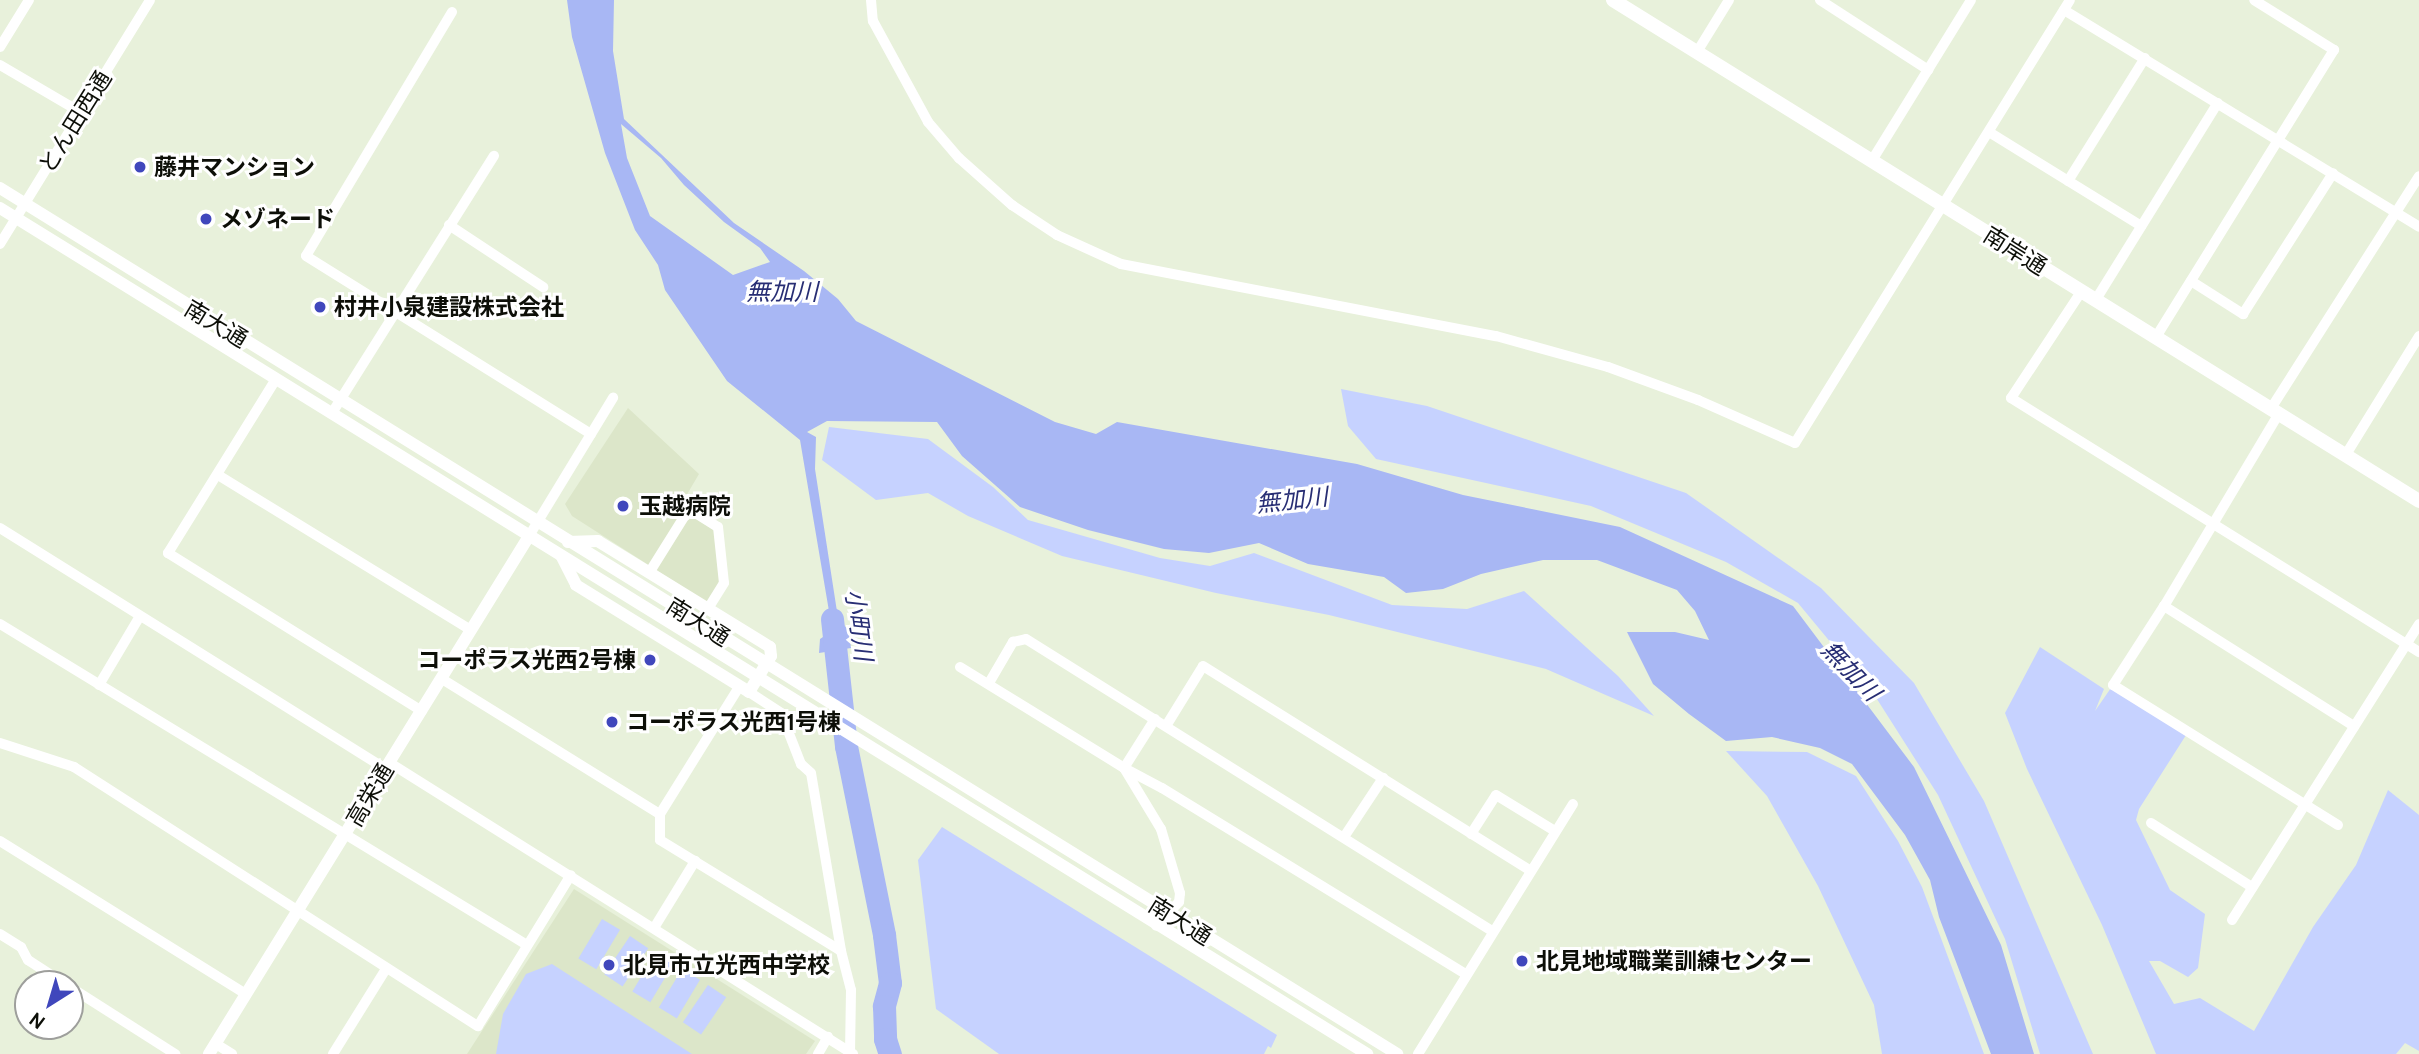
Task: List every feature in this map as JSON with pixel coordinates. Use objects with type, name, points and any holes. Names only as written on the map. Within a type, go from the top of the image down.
[{"type":"main road","name":"南岸通","points":[[1613,0],[2274,412],[2418,497]]},
{"type":"street","points":[[0,47],[29,0]]},
{"type":"street","name":"とん田西通","points":[[0,244],[150,0]]},
{"type":"street","points":[[872,0],[873,21],[928,122],[959,158],[1012,205],[1057,235],[1121,264],[1496,336],[1595,363],[1698,400],[1795,443],[2067,5],[2145,58],[2419,227]]},
{"type":"street","points":[[1697,52],[1729,0]]},
{"type":"street","points":[[1820,0],[1927,70]]},
{"type":"street","points":[[1871,162],[1970,0]]},
{"type":"street","points":[[2156,337],[2334,50],[2254,0]]},
{"type":"street","points":[[452,12],[306,256],[591,435]]},
{"type":"street","points":[[2068,181],[2145,58]]},
{"type":"street","points":[[0,65],[80,112]]},
{"type":"street","points":[[2095,301],[2218,103]]},
{"type":"street","points":[[1989,132],[2141,226]]},
{"type":"street","points":[[332,413],[494,156]]},
{"type":"street","points":[[2190,281],[2244,314],[2333,173]]},
{"type":"street","points":[[2338,825],[2113,684],[2214,524],[2274,412],[2419,176]]},
{"type":"street","name":"南大通","points":[[0,188],[537,524],[1397,1054]]},
{"type":"street","name":"南大通","points":[[0,208],[1156,926],[1367,1054]]},
{"type":"street","points":[[449,225],[543,287]]},
{"type":"street","points":[[2081,292],[2011,398],[2419,652]]},
{"type":"street","points":[[2346,456],[2419,336]]},
{"type":"street","points":[[276,379],[168,553],[422,711]]},
{"type":"street","points":[[529,536],[613,398]]},
{"type":"street","points":[[218,475],[471,630]]},
{"type":"street","points":[[649,573],[689,509],[718,527],[724,583],[708,609]]},
{"type":"street","points":[[0,528],[140,616],[571,875],[852,1053]]},
{"type":"street","name":"高栄通","points":[[213,1049],[529,536]]},
{"type":"street","points":[[567,542],[598,541],[770,647],[771,656],[744,689],[660,814],[660,840],[841,951]]},
{"type":"street","points":[[561,555],[576,585],[781,713],[800,764],[811,773],[841,951],[851,990],[852,1053]]},
{"type":"street","points":[[2164,606],[2354,726]]},
{"type":"street","points":[[99,685],[140,616]]},
{"type":"street","points":[[0,624],[527,945]]},
{"type":"street","points":[[2232,920],[2419,624]]},
{"type":"street","points":[[989,683],[1013,642],[1026,639],[1492,931]]},
{"type":"street","points":[[1166,726],[1203,666],[1529,870]]},
{"type":"street","points":[[960,667],[1465,974]]},
{"type":"street","points":[[442,679],[660,814]]},
{"type":"street","points":[[1124,768],[1155,719]]},
{"type":"street","points":[[0,743],[74,767],[478,1026],[571,875]]},
{"type":"street","points":[[1124,768],[1161,829],[1173,864],[1179,902],[1156,926]]},
{"type":"street","points":[[1344,837],[1383,778]]},
{"type":"street","points":[[1471,834],[1496,795],[1555,831]]},
{"type":"street","points":[[1418,1054],[1529,870],[1573,804]]},
{"type":"street","points":[[2151,823],[2252,887]]},
{"type":"street","points":[[0,841],[246,994]]},
{"type":"street","points":[[654,928],[695,862]]},
{"type":"street","points":[[0,934],[21,947],[28,960],[43,970]]},
{"type":"street","points":[[333,1054],[386,969]]},
{"type":"street","points":[[84,996],[176,1054]]},
{"type":"street","points":[[818,1054],[828,1037]]},
{"type":"street","points":[[213,1049],[232,1054]]},
{"type":"shaded area","points":[[1341,389],[1427,406],[1686,493],[1821,588],[1914,683],[1984,801],[2093,1054],[2040,1054],[2005,939],[1938,795],[1875,696],[1798,603],[1726,562],[1591,506],[1376,459],[1348,426]]},
{"type":"shaded area","name":"玉越病院","points":[[628,408],[699,474],[679,508],[715,531],[721,583],[708,603],[572,516],[565,504]]},
{"type":"shaded area","points":[[829,427],[928,439],[993,487],[1028,520],[1160,558],[1210,566],[1254,553],[1392,605],[1467,609],[1524,591],[1618,676],[1654,716],[1546,669],[1329,615],[1216,593],[1062,556],[968,516],[928,493],[876,500],[822,460]]},
{"type":"shaded area","points":[[2040,647],[2104,689],[2095,711],[2113,685],[2188,732],[2139,809],[2136,820],[2170,890],[2205,914],[2198,968],[2188,977],[2160,961],[2149,961],[2174,1004],[2200,998],[2254,1031],[2313,927],[2356,865],[2388,790],[2419,815],[2419,1051],[2405,1043],[2396,1054],[2156,1054],[2102,925],[2027,769],[2005,713]]},
{"type":"shaded area","points":[[1726,751],[1807,752],[1856,776],[1898,841],[1922,887],[1984,1054],[1882,1054],[1874,1005],[1818,886],[1767,796]]},
{"type":"shaded area","points":[[942,827],[1277,1035],[1271,1048],[1268,1046],[1264,1054],[999,1054],[936,1009],[918,860]]},
{"type":"shaded area","name":"北見市立光西中学校","points":[[574,889],[815,1041],[806,1054],[467,1054]]},
{"type":"shaded area","points":[[602,919],[620,930],[596,969],[578,958]]},
{"type":"shaded area","points":[[630,936],[648,948],[623,986],[604,974]]},
{"type":"shaded area","points":[[656,952],[674,963],[650,1002],[632,991]]},
{"type":"shaded area","points":[[552,964],[692,1054],[496,1054],[503,1014],[526,974]]},
{"type":"shaded area","points":[[682,969],[700,980],[677,1018],[659,1008]]},
{"type":"shaded area","points":[[708,985],[726,997],[701,1035],[683,1022]]},
{"type":"water","name":"無加川","points":[[567,0],[614,0],[613,51],[624,119],[734,223],[804,271],[838,299],[856,321],[1055,422],[1096,434],[1117,422],[1357,464],[1463,495],[1620,527],[1793,606],[1914,767],[2001,945],[2034,1054],[1991,1054],[1939,917],[1930,880],[1905,835],[1852,764],[1820,748],[1772,737],[1726,741],[1689,714],[1653,684],[1627,632],[1675,632],[1709,640],[1695,611],[1677,590],[1597,560],[1543,560],[1481,574],[1443,589],[1406,593],[1384,577],[1308,564],[1259,543],[1209,553],[1164,549],[1088,530],[1020,507],[962,456],[937,422],[827,421],[807,432],[816,437],[815,469],[838,618],[849,631],[851,648],[819,653],[820,639],[829,633],[831,623],[800,440],[727,381],[665,290],[658,265],[635,230],[605,153],[572,37]],"holes":[[[621,124],[661,158],[684,185],[724,222],[760,248],[770,262],[733,275],[650,216],[627,158]]]},
{"type":"waterway","name":"小町川","points":[[832,619],[846,746],[884,935],[890,983],[884,1006],[885,1039],[890,1054]]},
{"type":"place","name":"藤井マンション","points":[[140,167]]},
{"type":"place","name":"メゾネード","points":[[206,219]]},
{"type":"place","name":"村井小泉建設株式会社","points":[[320,307]]},
{"type":"place","name":"玉越病院","points":[[623,506]]},
{"type":"place","name":"コーポラス光西2号棟","points":[[650,660]]},
{"type":"place","name":"コーポラス光西1号棟","points":[[612,722]]},
{"type":"place","name":"北見地域職業訓練センター","points":[[1522,961]]},
{"type":"place","name":"北見市立光西中学校","points":[[609,965]]}]
